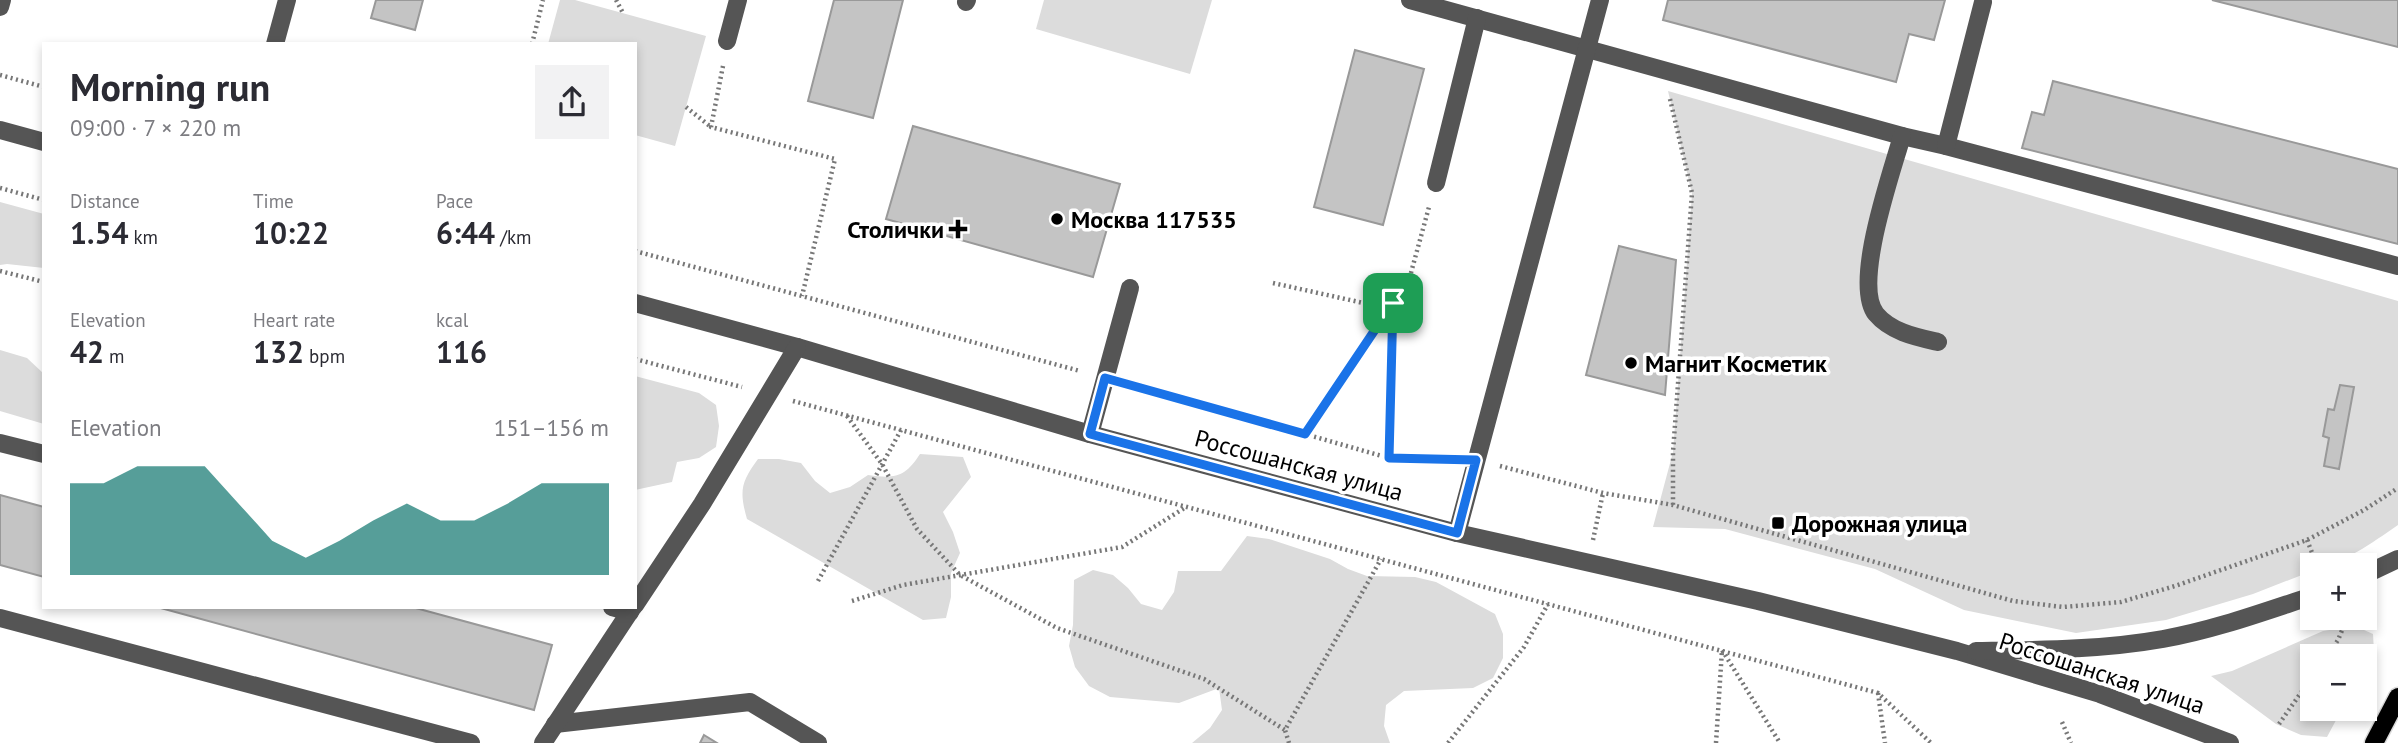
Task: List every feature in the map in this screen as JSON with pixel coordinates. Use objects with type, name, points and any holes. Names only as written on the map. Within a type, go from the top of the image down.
[{"type":"main road","points":[[2374,743],[2398,697]]},
{"type":"street","points":[[0,7],[2,0]]},
{"type":"street","points":[[276,42],[287,0]]},
{"type":"street","points":[[727,41],[737,0]]},
{"type":"street","points":[[1410,0],[1902,136],[2398,266]]},
{"type":"street","points":[[1457,533],[1600,0]]},
{"type":"street","points":[[1946,146],[1983,2]]},
{"type":"street","points":[[1436,183],[1476,18]]},
{"type":"street","points":[[0,130],[42,141]]},
{"type":"street","points":[[1902,136],[1871,248],[1867,284],[1875,313],[1902,333],[1938,342]]},
{"type":"street","points":[[1090,434],[1130,288]]},
{"type":"street","name":"Россошанская улица","points":[[637,304],[797,347],[1090,434],[1457,533],[1758,601],[1957,651],[2100,694],[2230,743]]},
{"type":"street","points":[[637,602],[702,504],[797,347]]},
{"type":"street","points":[[0,443],[42,454]]},
{"type":"street","points":[[2377,569],[2398,559]]},
{"type":"street","name":"Россошанская улица","points":[[1957,651],[2053,650],[2164,639],[2227,624],[2300,600]]},
{"type":"street","points":[[543,743],[632,609]]},
{"type":"street","points":[[0,618],[471,743]]},
{"type":"street","points":[[555,724],[750,702],[818,743]]},
{"type":"path","points":[[532,42],[543,0]]},
{"type":"path","points":[[616,0],[623,13]]},
{"type":"path","points":[[711,127],[727,41]]},
{"type":"path","points":[[1662,68],[1692,193],[1673,452],[1673,505]]},
{"type":"path","points":[[0,75],[42,86]]},
{"type":"path","points":[[686,107],[711,127],[835,159],[802,296]]},
{"type":"path","points":[[1305,434],[1393,303],[1406,291],[1436,183]]},
{"type":"path","points":[[0,188],[42,199]]},
{"type":"path","points":[[637,252],[1389,458],[1476,460],[1604,493],[1673,505],[2013,601],[2063,607],[2121,602],[2307,540],[2364,510],[2398,488]]},
{"type":"path","points":[[0,271],[42,282]]},
{"type":"path","points":[[1273,283],[1377,306],[1393,303]]},
{"type":"path","points":[[1389,458],[1393,303]]},
{"type":"path","points":[[637,360],[751,390]]},
{"type":"path","points":[[785,399],[1878,692],[1931,743]]},
{"type":"path","points":[[847,416],[882,464],[917,529],[960,575],[1057,628],[1204,679],[1285,730],[1289,743]]},
{"type":"path","points":[[818,581],[901,430]]},
{"type":"path","points":[[1592,541],[1604,493]]},
{"type":"path","points":[[852,601],[902,585],[1122,547],[1186,507]]},
{"type":"path","points":[[2307,540],[2312,553]]},
{"type":"path","points":[[1285,730],[1381,559]]},
{"type":"path","points":[[1448,743],[1524,648],[1548,604]]},
{"type":"path","points":[[1716,743],[1722,650]]},
{"type":"path","points":[[1722,650],[1780,743]]},
{"type":"path","points":[[1878,692],[1885,743]]},
{"type":"path","points":[[2278,724],[2300,696]]},
{"type":"path","points":[[2062,722],[2071,743]]},
{"type":"shaded area","points":[[560,0],[575,0],[706,36],[675,146],[637,136],[637,42],[549,42]]},
{"type":"shaded area","points":[[1044,0],[1212,0],[1190,74],[1036,29]]},
{"type":"shaded area","points":[[1668,91],[2398,301],[2398,525],[2355,553],[2300,553],[2300,576],[2253,594],[2166,620],[2076,633],[1964,610],[1875,569],[1725,529],[1653,527],[1673,452],[1692,194]]},
{"type":"shaded area","points":[[0,202],[42,213],[42,268],[0,265]]},
{"type":"shaded area","points":[[0,350],[27,358],[42,372],[42,423],[0,411]]},
{"type":"shaded area","points":[[637,377],[699,393],[716,405],[719,426],[716,447],[699,458],[677,462],[672,482],[637,490]]},
{"type":"shaded area","points":[[920,454],[963,457],[971,477],[943,512],[960,553],[951,573],[951,597],[946,618],[923,620],[747,519],[743,487],[758,459],[801,463],[815,481],[830,493],[850,487],[868,475],[899,475],[909,468]]},
{"type":"shaded area","points":[[1247,536],[1269,539],[1330,559],[1367,576],[1415,577],[1436,582],[1495,614],[1503,634],[1503,658],[1493,678],[1473,688],[1404,691],[1386,705],[1384,726],[1390,743],[1192,743],[1210,728],[1222,710],[1219,688],[1179,703],[1110,697],[1089,686],[1075,667],[1069,646],[1073,625],[1074,580],[1093,570],[1113,575],[1141,604],[1162,610],[1174,592],[1178,571],[1221,571]]},
{"type":"shaded area","points":[[2364,630],[2373,634],[2374,644],[2300,644],[2300,721],[2336,721],[2327,737],[2301,735],[2276,724],[2211,676],[2232,671],[2323,631]]},
{"type":"building","points":[[376,0],[423,0],[415,30],[371,18]]},
{"type":"building","points":[[834,0],[903,0],[873,118],[808,101]]},
{"type":"building","points":[[1668,0],[1945,0],[1934,40],[1909,34],[1896,82],[1663,20]]},
{"type":"building","points":[[2212,0],[2398,0],[2398,47]]},
{"type":"building","points":[[1355,50],[1424,69],[1383,225],[1314,207]]},
{"type":"building","points":[[2053,81],[2398,169],[2398,244],[2022,148],[2032,112],[2044,115]]},
{"type":"building","points":[[913,126],[1120,184],[1093,277],[886,219]]},
{"type":"building","points":[[1619,246],[1676,260],[1665,395],[1586,375]]},
{"type":"building","points":[[2340,385],[2354,387],[2339,469],[2324,466],[2329,438],[2323,436],[2328,409],[2334,410]]},
{"type":"building","points":[[0,495],[42,506],[42,576],[0,565]]},
{"type":"building","points":[[164,609],[419,609],[552,645],[534,710]]},
{"type":"building","points":[[704,735],[717,743],[700,743]]},
{"type":"place","name":"Москва 117535","points":[[1057,219]]},
{"type":"place","name":"Столички","points":[[958,229]]},
{"type":"place","name":"Магнит Косметик","points":[[1631,363]]},
{"type":"place","name":"Дорожная улица","points":[[1778,523]]},
{"type":"route","points":[[1393,303],[1389,458],[1476,460],[1457,533],[1090,434],[1105,378],[1305,434],[1393,303]]}]
